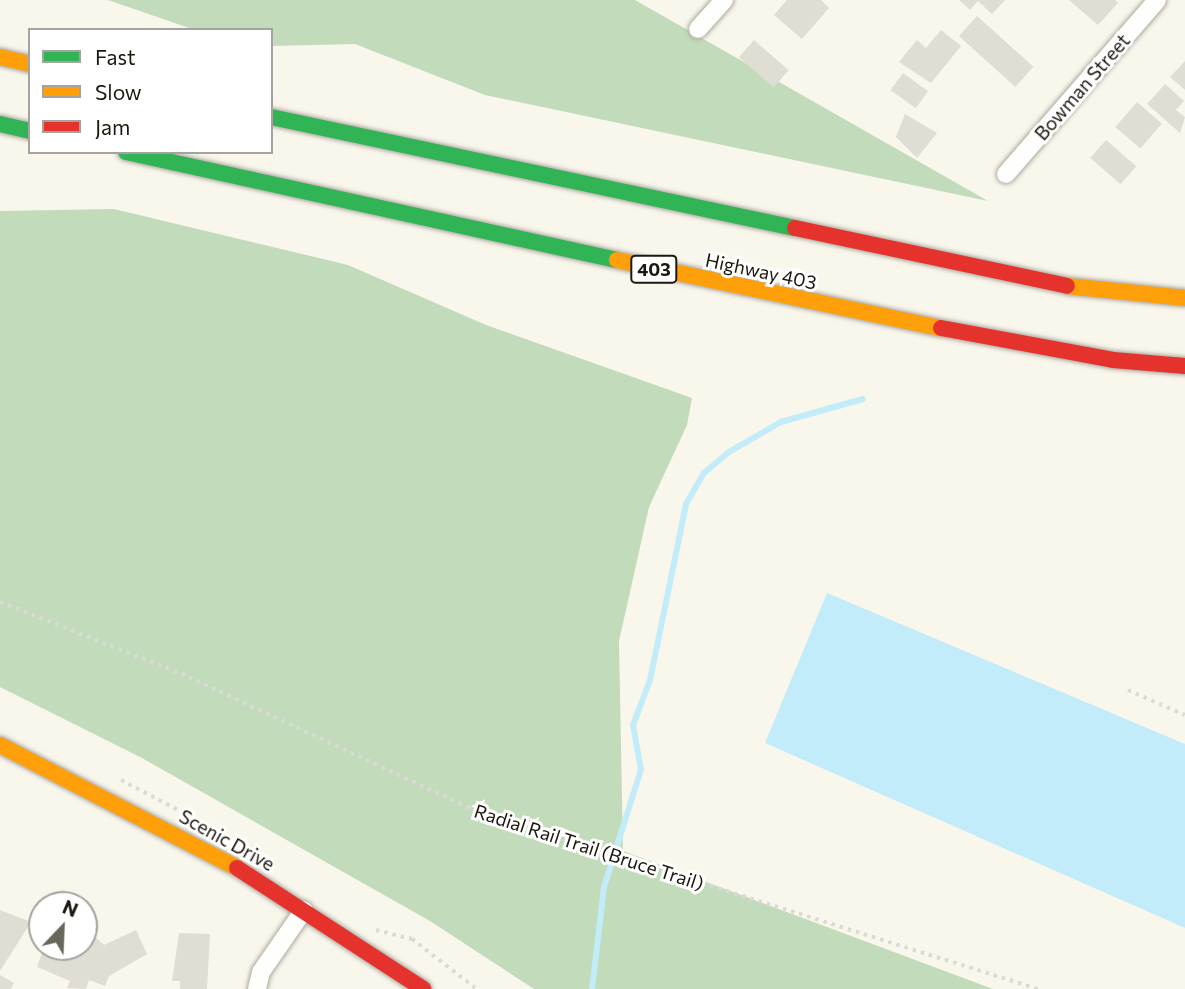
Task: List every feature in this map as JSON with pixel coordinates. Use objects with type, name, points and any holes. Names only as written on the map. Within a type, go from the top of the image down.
[{"type":"main road","points":[[0,57],[28,64]]},
{"type":"main road","points":[[273,117],[1065,286],[1185,298]]},
{"type":"main road","points":[[0,124],[28,131]]},
{"type":"main road","name":"Highway 403","points":[[135,154],[846,311],[1113,360],[1185,366]]},
{"type":"main road","name":"Scenic Drive","points":[[0,745],[304,910],[423,989]]},
{"type":"street","points":[[698,30],[724,0]]},
{"type":"street","name":"Bowman Street","points":[[1006,174],[1157,0]]},
{"type":"street","points":[[257,989],[261,972],[304,910]]},
{"type":"path","name":"Radial Rail Trail (Bruce Trail)","points":[[0,602],[189,677],[483,814],[1038,989]]},
{"type":"path","points":[[1128,690],[1185,715]]},
{"type":"green space","points":[[108,0],[635,0],[988,201],[485,95],[355,44],[273,46],[273,28],[189,28]]},
{"type":"green space","points":[[114,209],[348,265],[486,325],[692,398],[687,425],[649,507],[619,641],[623,851],[993,989],[534,989],[430,921],[142,758],[0,687],[0,211]]},
{"type":"water","points":[[827,593],[1185,744],[1185,928],[765,743]]},
{"type":"building","points":[[787,0],[821,0],[829,8],[802,39],[774,15]]},
{"type":"building","points":[[959,0],[1005,0],[992,14],[978,1],[970,10]]},
{"type":"building","points":[[1069,0],[1115,0],[1118,3],[1098,25]]},
{"type":"building","points":[[977,16],[1033,67],[1015,87],[959,36]]},
{"type":"building","points":[[941,30],[961,46],[931,83],[899,62],[917,40],[926,48]]},
{"type":"building","points":[[754,40],[789,70],[774,88],[739,57]]},
{"type":"building","points":[[1185,61],[1185,90],[1170,77]]},
{"type":"building","points":[[903,73],[928,91],[916,108],[891,90]]},
{"type":"building","points":[[1165,84],[1184,101],[1176,110],[1185,117],[1180,133],[1147,104]]},
{"type":"building","points":[[1137,102],[1162,124],[1140,149],[1115,127]]},
{"type":"building","points":[[905,114],[937,133],[917,158],[896,137]]},
{"type":"building","points":[[1106,140],[1136,166],[1120,184],[1090,158]]},
{"type":"building","points":[[0,910],[28,921],[28,927],[0,971]]},
{"type":"building","points":[[136,930],[147,954],[109,976],[105,986],[89,980],[86,989],[67,988],[70,981],[37,967],[39,961],[98,961],[98,940],[104,945]]},
{"type":"building","points":[[179,933],[210,934],[207,989],[180,989],[180,981],[172,981]]},
{"type":"building","points":[[0,975],[14,983],[11,989],[0,989]]},
{"type":"waterway","points":[[592,989],[604,887],[641,770],[633,725],[650,680],[686,504],[704,473],[729,452],[781,422],[863,399]]},
{"type":"traffic: fast","points":[[273,117],[795,228]]},
{"type":"traffic: fast","points":[[0,124],[28,131]]},
{"type":"traffic: fast","points":[[135,154],[617,260]]},
{"type":"traffic: slow","points":[[0,57],[28,64]]},
{"type":"traffic: slow","points":[[617,260],[941,328]]},
{"type":"traffic: slow","points":[[1067,286],[1185,298]]},
{"type":"traffic: slow","points":[[0,745],[237,868]]},
{"type":"traffic: jam","points":[[795,228],[1067,286]]},
{"type":"traffic: jam","points":[[941,328],[1113,360],[1185,366]]},
{"type":"traffic: jam","points":[[237,868],[423,989]]}]
